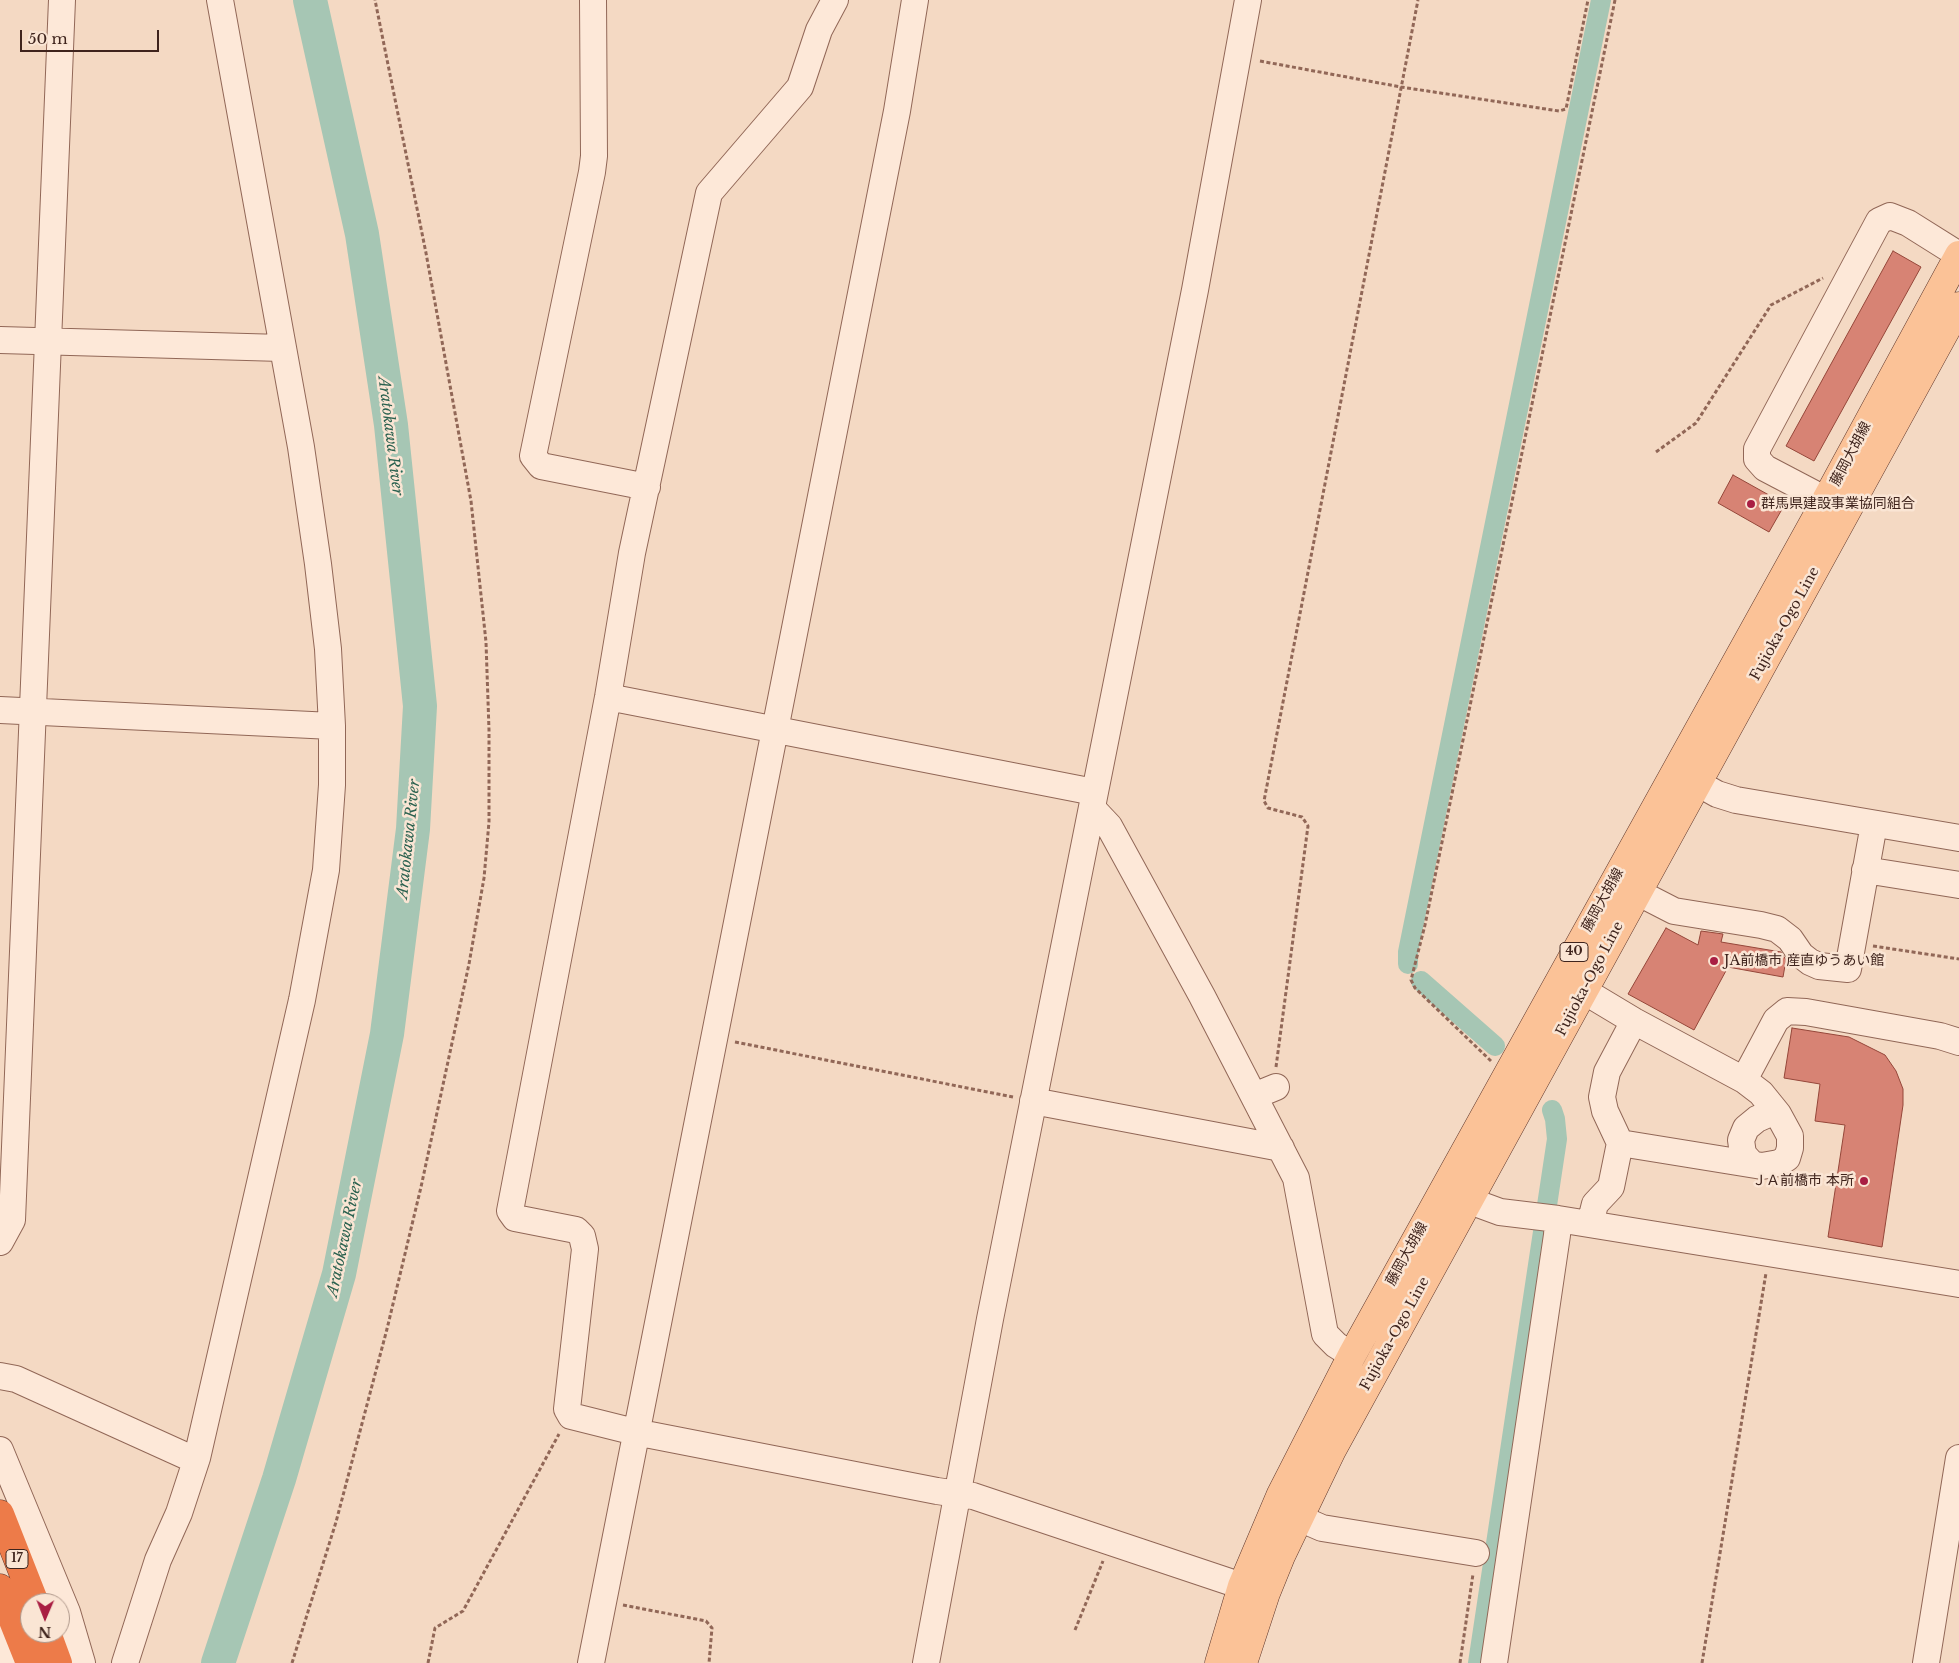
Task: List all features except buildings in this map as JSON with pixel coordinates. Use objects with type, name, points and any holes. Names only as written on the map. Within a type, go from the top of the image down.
[{"type":"highway","name":"17","points":[[0,1514],[31,1593]]},
{"type":"highway","points":[[0,1588],[30,1663]]},
{"type":"highway","points":[[51,1643],[58,1663]]},
{"type":"main road","name":"藤岡大胡線","points":[[1220,1663],[1242,1586],[1282,1494],[1352,1355],[1506,1075],[1686,777],[1826,500],[1959,255]]},
{"type":"main road","name":"Fujioka-Ogo Line","points":[[1244,1663],[1266,1593],[1332,1450],[1470,1201],[1637,892],[1686,777],[1959,306]]},
{"type":"street","points":[[0,1242],[12,1220],[62,0]]},
{"type":"street","points":[[125,1663],[158,1560],[179,1513],[197,1458],[302,1000],[326,870],[332,785],[332,726],[328,650],[318,564],[301,447],[220,0]]},
{"type":"street","points":[[593,0],[594,156],[592,172],[533,456],[541,466],[646,487]]},
{"type":"street","points":[[835,0],[819,30],[800,87],[709,193],[632,552],[608,698],[510,1203],[510,1211],[516,1218],[576,1230],[582,1236],[585,1249],[567,1409],[570,1416],[635,1432],[974,1496],[1242,1586]]},
{"type":"street","points":[[591,1663],[635,1432],[897,111],[916,0]]},
{"type":"street","points":[[926,1663],[990,1319],[1195,290],[1248,0]]},
{"type":"street","points":[[1826,500],[1765,468],[1757,459],[1757,449],[1879,221],[1890,216],[1908,223],[1959,255]]},
{"type":"street","points":[[0,340],[282,348]]},
{"type":"street","points":[[608,698],[775,729],[1093,800],[1202,996],[1265,1092],[1281,1148],[1296,1178],[1325,1334],[1336,1345],[1352,1355]]},
{"type":"street","points":[[0,710],[332,726]]},
{"type":"street","points":[[1686,777],[1736,800],[1959,838]]},
{"type":"street","points":[[1637,892],[1674,911],[1777,929],[1790,939],[1801,955],[1810,962],[1818,966],[1848,969],[1874,824]]},
{"type":"street","points":[[1866,870],[1959,886]]},
{"type":"street","points":[[1584,991],[1634,1021],[1744,1080],[1761,1094],[1775,1111],[1790,1136],[1790,1148],[1787,1158],[1779,1163],[1762,1166],[1620,1143]]},
{"type":"street","points":[[1744,1080],[1776,1020],[1787,1010],[1940,1036],[1959,1042]]},
{"type":"street","points":[[1590,1224],[1594,1204],[1611,1187],[1620,1143],[1605,1111],[1602,1098],[1607,1072],[1634,1021]]},
{"type":"street","points":[[1033,1101],[1281,1148]]},
{"type":"street","points":[[1752,1164],[1743,1154],[1741,1140],[1746,1128],[1757,1119],[1775,1111]]},
{"type":"street","points":[[1470,1201],[1500,1212],[1590,1224],[1959,1284]]},
{"type":"street","points":[[1494,1663],[1556,1245],[1549,1218]]},
{"type":"street","points":[[0,1376],[16,1379],[186,1456],[197,1458]]},
{"type":"street","points":[[0,1450],[67,1612],[82,1663]]},
{"type":"street","points":[[1926,1663],[1959,1458]]},
{"type":"street","points":[[1299,1518],[1322,1528],[1476,1553]]},
{"type":"street","points":[[0,1637],[10,1663]]},
{"type":"path","points":[[292,1663],[338,1513],[387,1329],[469,964],[484,878],[489,822],[489,730],[486,642],[471,501],[426,253],[375,0]]},
{"type":"path","points":[[1265,1092],[1275,1072],[1308,826],[1302,817],[1268,808],[1264,801],[1418,0]]},
{"type":"path","points":[[1238,57],[1401,87],[1558,111],[1566,109],[1588,0]]},
{"type":"path","points":[[1506,1075],[1415,988],[1411,980],[1425,925],[1615,0]]},
{"type":"path","points":[[1656,452],[1696,423],[1771,305],[1787,295],[1857,262]]},
{"type":"path","points":[[713,1038],[1033,1101]]},
{"type":"path","points":[[1702,1663],[1769,1253]]},
{"type":"path","points":[[428,1663],[435,1628],[463,1612],[570,1416]]},
{"type":"path","points":[[1075,1630],[1111,1542]]},
{"type":"path","points":[[1460,1663],[1476,1553]]},
{"type":"path","points":[[602,1602],[706,1621],[712,1628],[709,1663]]},
{"type":"waterway","name":"Aratokawa River","points":[[218,1663],[279,1479],[339,1274],[387,1034],[413,829],[420,706],[391,425],[362,234],[310,0]]},
{"type":"waterway","points":[[1408,964],[1408,952],[1601,0]]},
{"type":"waterway","points":[[1421,981],[1495,1046]]},
{"type":"waterway","points":[[1478,1663],[1557,1139],[1552,1110]]},
{"type":"place","name":"群馬県建設事業協同組合","points":[[1751,504]]},
{"type":"place","name":"JA前橋市 産直ゆうあい館","points":[[1714,961]]},
{"type":"place","name":"ＪＡ前橋市 本所","points":[[1864,1181]]}]
